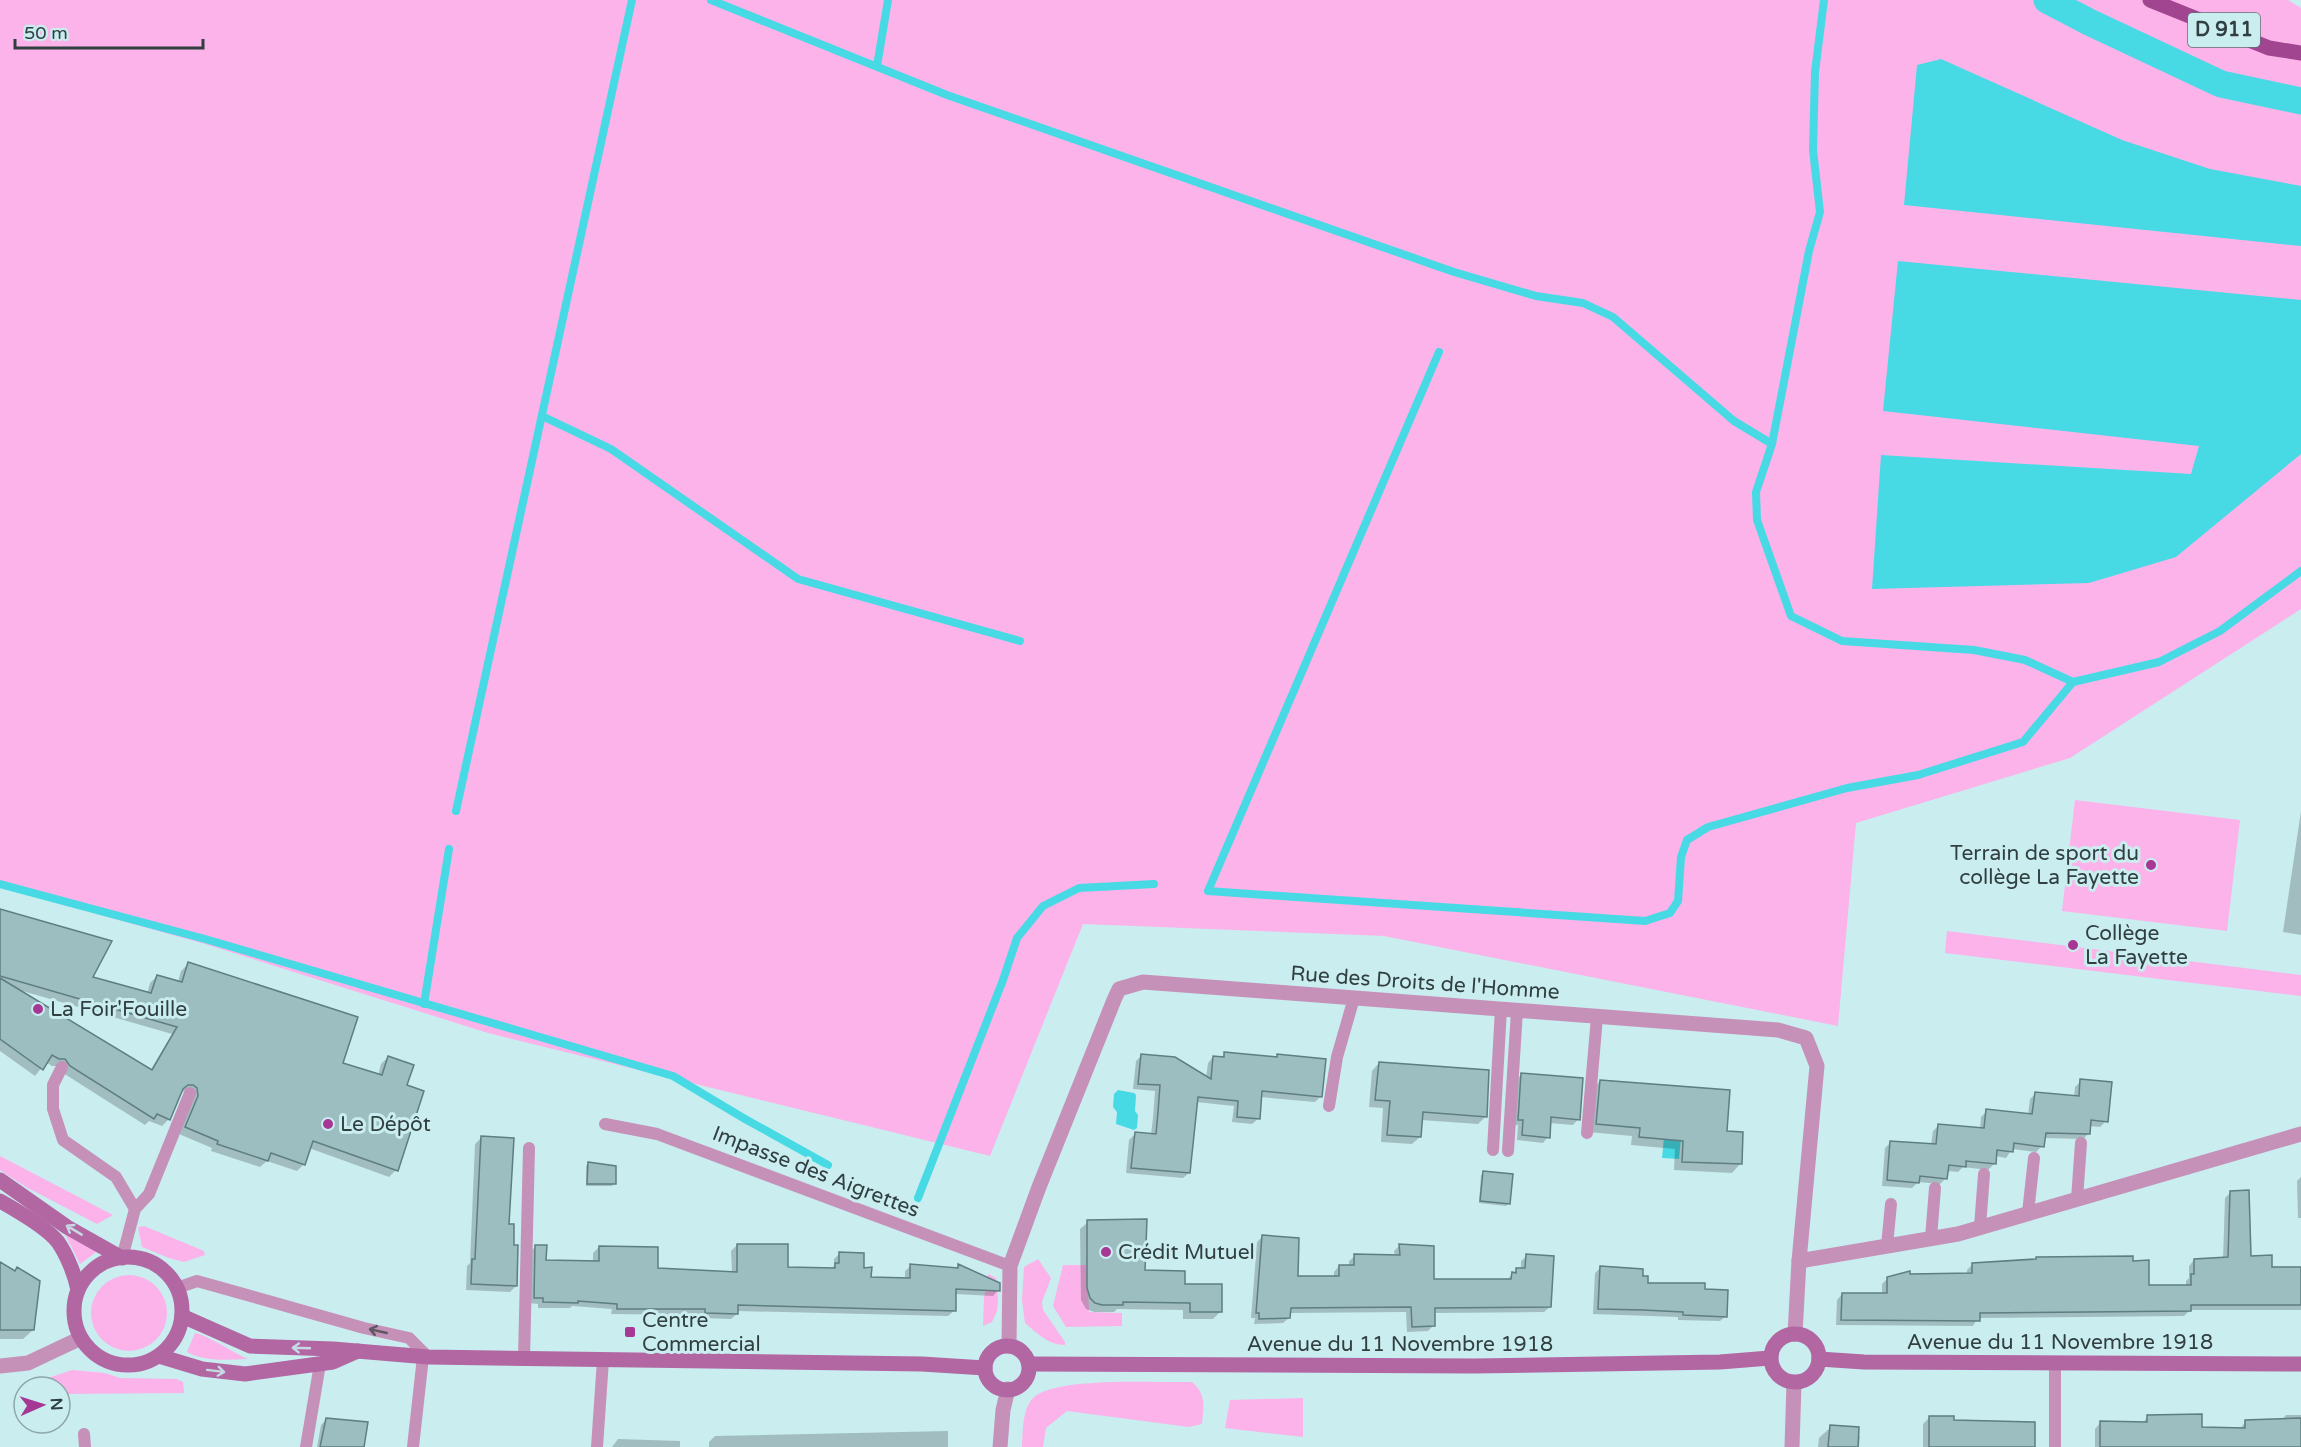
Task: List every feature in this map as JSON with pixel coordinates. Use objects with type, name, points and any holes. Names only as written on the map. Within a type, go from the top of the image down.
[{"type":"main road","name":"D 911","points":[[2150,0],[2270,48],[2301,53]]},
{"type":"main road","points":[[0,1180],[67,1227],[122,1258]]},
{"type":"main road","points":[[0,1201],[26,1216],[57,1242],[76,1279],[78,1290],[75,1323],[81,1338],[93,1352],[108,1361],[125,1365],[143,1364],[159,1356],[174,1338],[182,1316],[181,1302],[177,1288],[167,1274],[154,1264],[138,1258],[122,1258],[104,1263],[89,1275],[78,1290]]},
{"type":"main road","points":[[182,1316],[250,1346],[359,1351],[425,1357],[910,1364],[985,1368]]},
{"type":"main road","points":[[1795,1334],[1803,1335],[1815,1345],[1819,1359],[1814,1374],[1809,1379],[1794,1383],[1780,1378],[1770,1358],[1778,1341],[1795,1334]]},
{"type":"main road","points":[[1002,1346],[1010,1346],[1022,1352],[1029,1364],[1026,1378],[1016,1388],[1008,1389],[994,1386],[985,1368],[991,1353],[1002,1346]]},
{"type":"main road","points":[[159,1356],[202,1369],[245,1374],[333,1362],[359,1351]]},
{"type":"main road","name":"Avenue du 11 Novembre 1918","points":[[1029,1364],[1474,1366],[1720,1362],[1770,1358]]},
{"type":"main road","name":"Avenue du 11 Novembre 1918","points":[[1819,1359],[1855,1362],[2301,1364]]},
{"type":"street","name":"Rue des Droits de l'Homme","points":[[1010,1346],[1010,1266],[1105,1019],[1119,990],[1143,982],[1778,1030],[1806,1038],[1817,1066],[1799,1262],[1795,1334]]},
{"type":"street","points":[[1799,1262],[1980,1227],[2301,1134]]},
{"type":"street","points":[[0,1366],[28,1363],[81,1338]]},
{"type":"street","points":[[1792,1447],[1794,1383]]},
{"type":"street","points":[[1000,1447],[1003,1410],[1008,1389]]},
{"type":"lane","points":[[1329,1106],[1337,1057],[1354,998]]},
{"type":"lane","points":[[1493,1150],[1501,1009]]},
{"type":"lane","points":[[1508,1151],[1517,1011]]},
{"type":"lane","points":[[1587,1132],[1596,1017]]},
{"type":"lane","points":[[62,1067],[53,1085],[53,1109],[63,1140],[116,1178],[135,1209]]},
{"type":"lane","points":[[122,1258],[135,1209],[149,1194],[190,1093]]},
{"type":"lane","name":"Impasse des Aigrettes","points":[[605,1124],[657,1134],[1010,1266]]},
{"type":"lane","points":[[2077,1199],[2081,1143]]},
{"type":"lane","points":[[524,1359],[529,1148]]},
{"type":"lane","points":[[2028,1213],[2034,1158]]},
{"type":"lane","points":[[1980,1227],[1984,1174]]},
{"type":"lane","points":[[1931,1238],[1935,1188]]},
{"type":"lane","points":[[1887,1246],[1891,1204]]},
{"type":"lane","points":[[177,1288],[197,1281],[364,1328],[409,1338],[425,1357],[412,1447]]},
{"type":"lane","points":[[597,1447],[603,1360]]},
{"type":"lane","points":[[2055,1363],[2055,1447]]},
{"type":"lane","points":[[306,1447],[320,1364]]},
{"type":"shaded area","points":[[0,0],[2288,0],[2301,8],[2301,609],[2070,758],[1856,823],[1838,1026],[1384,936],[1083,924],[990,1156],[488,1033],[205,944],[0,887]]},
{"type":"shaded area","name":"Terrain de sport du collège La Fayette","points":[[2075,800],[2240,820],[2227,931],[2062,911]]},
{"type":"shaded area","points":[[1947,931],[2301,975],[2301,996],[1945,953]]},
{"type":"shaded area","points":[[0,1156],[113,1215],[97,1224],[26,1187],[0,1170]]},
{"type":"shaded area","points":[[144,1226],[204,1251],[205,1255],[184,1262],[142,1247],[138,1227]]},
{"type":"shaded area","points":[[65,1234],[95,1248],[95,1253],[80,1264]]},
{"type":"shaded area","points":[[1038,1259],[1051,1278],[1042,1302],[1043,1310],[1065,1345],[1048,1341],[1025,1323],[1022,1300],[1024,1267]]},
{"type":"shaded area","points":[[1063,1265],[1087,1265],[1089,1312],[1122,1313],[1122,1326],[1066,1327],[1053,1306]]},
{"type":"shaded area","points":[[988,1274],[996,1278],[997,1311],[992,1322],[983,1326],[984,1298]]},
{"type":"shaded area","points":[[122,1275],[136,1275],[150,1281],[161,1292],[167,1306],[164,1328],[156,1340],[136,1351],[122,1351],[108,1345],[97,1334],[91,1320],[91,1306],[97,1292],[108,1281]]},
{"type":"shaded area","points":[[195,1333],[248,1359],[209,1359],[187,1352]]},
{"type":"shaded area","points":[[72,1370],[105,1373],[120,1378],[177,1379],[183,1382],[184,1393],[72,1394],[72,1375],[57,1375]]},
{"type":"shaded area","points":[[1108,1382],[1192,1382],[1202,1396],[1202,1424],[1189,1427],[1067,1411],[1046,1428],[1043,1447],[1022,1447],[1024,1421],[1029,1403],[1045,1391],[1062,1386]]},
{"type":"shaded area","points":[[1303,1398],[1303,1437],[1225,1428],[1230,1400]]},
{"type":"water","points":[[1941,59],[2122,140],[2210,169],[2301,186],[2301,246],[1904,205],[1917,65]]},
{"type":"water","points":[[1898,261],[2301,300],[2301,454],[2176,557],[2089,583],[1872,589],[1881,455],[2191,474],[2199,446],[1883,411]]},
{"type":"water","points":[[1118,1090],[1136,1095],[1135,1111],[1138,1115],[1137,1128],[1134,1130],[1116,1124],[1117,1112],[1113,1107],[1114,1094]]},
{"type":"water","points":[[1665,1126],[1682,1128],[1679,1159],[1662,1158]]},
{"type":"building","points":[[0,909],[112,941],[93,977],[151,993],[157,975],[182,982],[188,962],[358,1017],[343,1063],[382,1075],[388,1056],[414,1065],[407,1085],[424,1091],[398,1171],[313,1141],[305,1165],[271,1153],[268,1161],[217,1144],[218,1141],[185,1127],[198,1096],[197,1088],[193,1085],[188,1085],[183,1089],[170,1120],[157,1114],[154,1119],[70,1066],[65,1059],[52,1055],[43,1070],[0,1039],[0,978],[152,1070],[177,1027],[0,976]]},
{"type":"building","points":[[1224,1052],[1326,1059],[1322,1097],[1262,1091],[1260,1119],[1237,1117],[1238,1101],[1198,1097],[1190,1173],[1131,1168],[1135,1132],[1156,1134],[1158,1112],[1160,1085],[1138,1084],[1141,1054],[1175,1057],[1211,1079],[1213,1056],[1224,1057]]},
{"type":"building","points":[[1379,1062],[1489,1070],[1487,1117],[1423,1112],[1421,1137],[1387,1135],[1390,1101],[1375,1100]]},
{"type":"building","points":[[1521,1073],[1583,1078],[1580,1120],[1551,1117],[1550,1138],[1522,1135],[1523,1120],[1518,1120]]},
{"type":"building","points":[[2080,1079],[2112,1082],[2108,1122],[2091,1120],[2090,1134],[2046,1133],[2044,1147],[2014,1143],[2013,1152],[1997,1150],[1996,1164],[1966,1161],[1966,1167],[1949,1165],[1947,1179],[1920,1176],[1919,1183],[1887,1180],[1890,1141],[1936,1144],[1938,1124],[1984,1128],[1986,1109],[2032,1114],[2035,1092],[2079,1096]]},
{"type":"building","points":[[1600,1080],[1730,1090],[1727,1131],[1743,1132],[1742,1164],[1682,1162],[1683,1141],[1639,1137],[1640,1128],[1596,1124]]},
{"type":"building","points":[[481,1136],[514,1138],[509,1224],[514,1224],[514,1245],[518,1245],[517,1286],[471,1284],[472,1259],[475,1259]]},
{"type":"building","points":[[588,1162],[616,1166],[616,1184],[587,1184]]},
{"type":"building","points":[[1483,1171],[1513,1174],[1510,1204],[1480,1201]]},
{"type":"building","points":[[2249,1190],[2251,1256],[2272,1255],[2272,1267],[2301,1267],[2301,1305],[2191,1305],[2191,1311],[1980,1313],[1980,1321],[1841,1320],[1842,1293],[1887,1293],[1887,1277],[1910,1271],[1910,1274],[1972,1273],[1972,1263],[2036,1259],[2036,1257],[2133,1256],[2133,1261],[2149,1260],[2149,1285],[2191,1285],[2194,1259],[2228,1257],[2230,1191]]},
{"type":"building","points":[[1147,1219],[1145,1270],[1185,1271],[1185,1284],[1222,1284],[1222,1312],[1190,1312],[1190,1303],[1123,1302],[1123,1305],[1102,1305],[1090,1298],[1087,1288],[1087,1220]]},
{"type":"building","points":[[1262,1235],[1299,1238],[1298,1276],[1339,1276],[1339,1265],[1354,1265],[1354,1254],[1400,1255],[1399,1244],[1434,1246],[1434,1279],[1511,1279],[1512,1272],[1516,1273],[1516,1268],[1525,1268],[1526,1254],[1554,1256],[1551,1307],[1435,1308],[1435,1326],[1412,1327],[1411,1307],[1291,1308],[1290,1318],[1259,1319],[1259,1313],[1256,1313]]},
{"type":"building","points":[[737,1244],[788,1244],[788,1267],[835,1268],[835,1263],[839,1263],[839,1252],[864,1253],[864,1268],[872,1267],[871,1277],[910,1278],[910,1264],[958,1268],[958,1264],[1000,1283],[1000,1291],[956,1289],[956,1311],[738,1305],[738,1314],[705,1313],[705,1309],[617,1309],[617,1304],[578,1301],[578,1303],[543,1302],[543,1298],[534,1298],[535,1245],[547,1245],[546,1260],[599,1261],[599,1246],[658,1247],[658,1268],[737,1272]]},
{"type":"building","points":[[0,1262],[15,1271],[17,1267],[40,1281],[34,1330],[0,1330]]},
{"type":"building","points":[[1600,1266],[1643,1269],[1643,1276],[1648,1276],[1648,1283],[1705,1283],[1705,1289],[1728,1290],[1727,1317],[1683,1315],[1683,1312],[1598,1309]]},
{"type":"building","points":[[2202,1414],[2202,1427],[2245,1428],[2245,1420],[2301,1418],[2301,1447],[2100,1447],[2100,1421],[2147,1422],[2147,1415]]},
{"type":"building","points":[[1929,1416],[1954,1416],[1954,1420],[2035,1422],[2035,1447],[1929,1447]]},
{"type":"building","points":[[326,1418],[368,1422],[364,1447],[320,1447]]},
{"type":"building","points":[[1830,1425],[1859,1427],[1858,1447],[1828,1447]]},
{"type":"waterway","points":[[456,811],[632,0]]},
{"type":"waterway","points":[[711,0],[947,95],[1454,272],[1536,296],[1583,303],[1613,317],[1734,421],[1772,444]]},
{"type":"waterway","points":[[877,66],[888,0]]},
{"type":"waterway","points":[[1824,0],[1815,72],[1813,150],[1820,212],[1809,251],[1772,444],[1756,492],[1757,520],[1791,616],[1842,641],[1974,650],[2025,660],[2073,682]]},
{"type":"waterway","points":[[2047,0],[2221,84],[2301,101]]},
{"type":"waterway","points":[[1439,352],[1208,891],[1645,921],[1670,913],[1678,901],[1681,857],[1687,840],[1708,827],[1847,788],[1918,775],[2023,742],[2073,682],[2159,662],[2220,631],[2301,571]]},
{"type":"waterway","points":[[542,416],[611,449],[798,579],[1020,641]]},
{"type":"waterway","points":[[424,1004],[449,849]]},
{"type":"waterway","points":[[0,884],[205,939],[673,1076],[828,1165]]},
{"type":"waterway","points":[[918,1198],[1003,980],[1017,938],[1043,906],[1079,888],[1154,884]]},
{"type":"place","name":"Terrain de sport du collège La Fayette","points":[[2151,865]]},
{"type":"place","name":"Collège La Fayette","points":[[2073,945]]},
{"type":"place","name":"La Foir'Fouille","points":[[38,1009]]},
{"type":"place","name":"Le Dépôt","points":[[328,1124]]},
{"type":"place","name":"Crédit Mutuel","points":[[1106,1252]]},
{"type":"place","name":"Centre Commercial","points":[[630,1332]]}]
